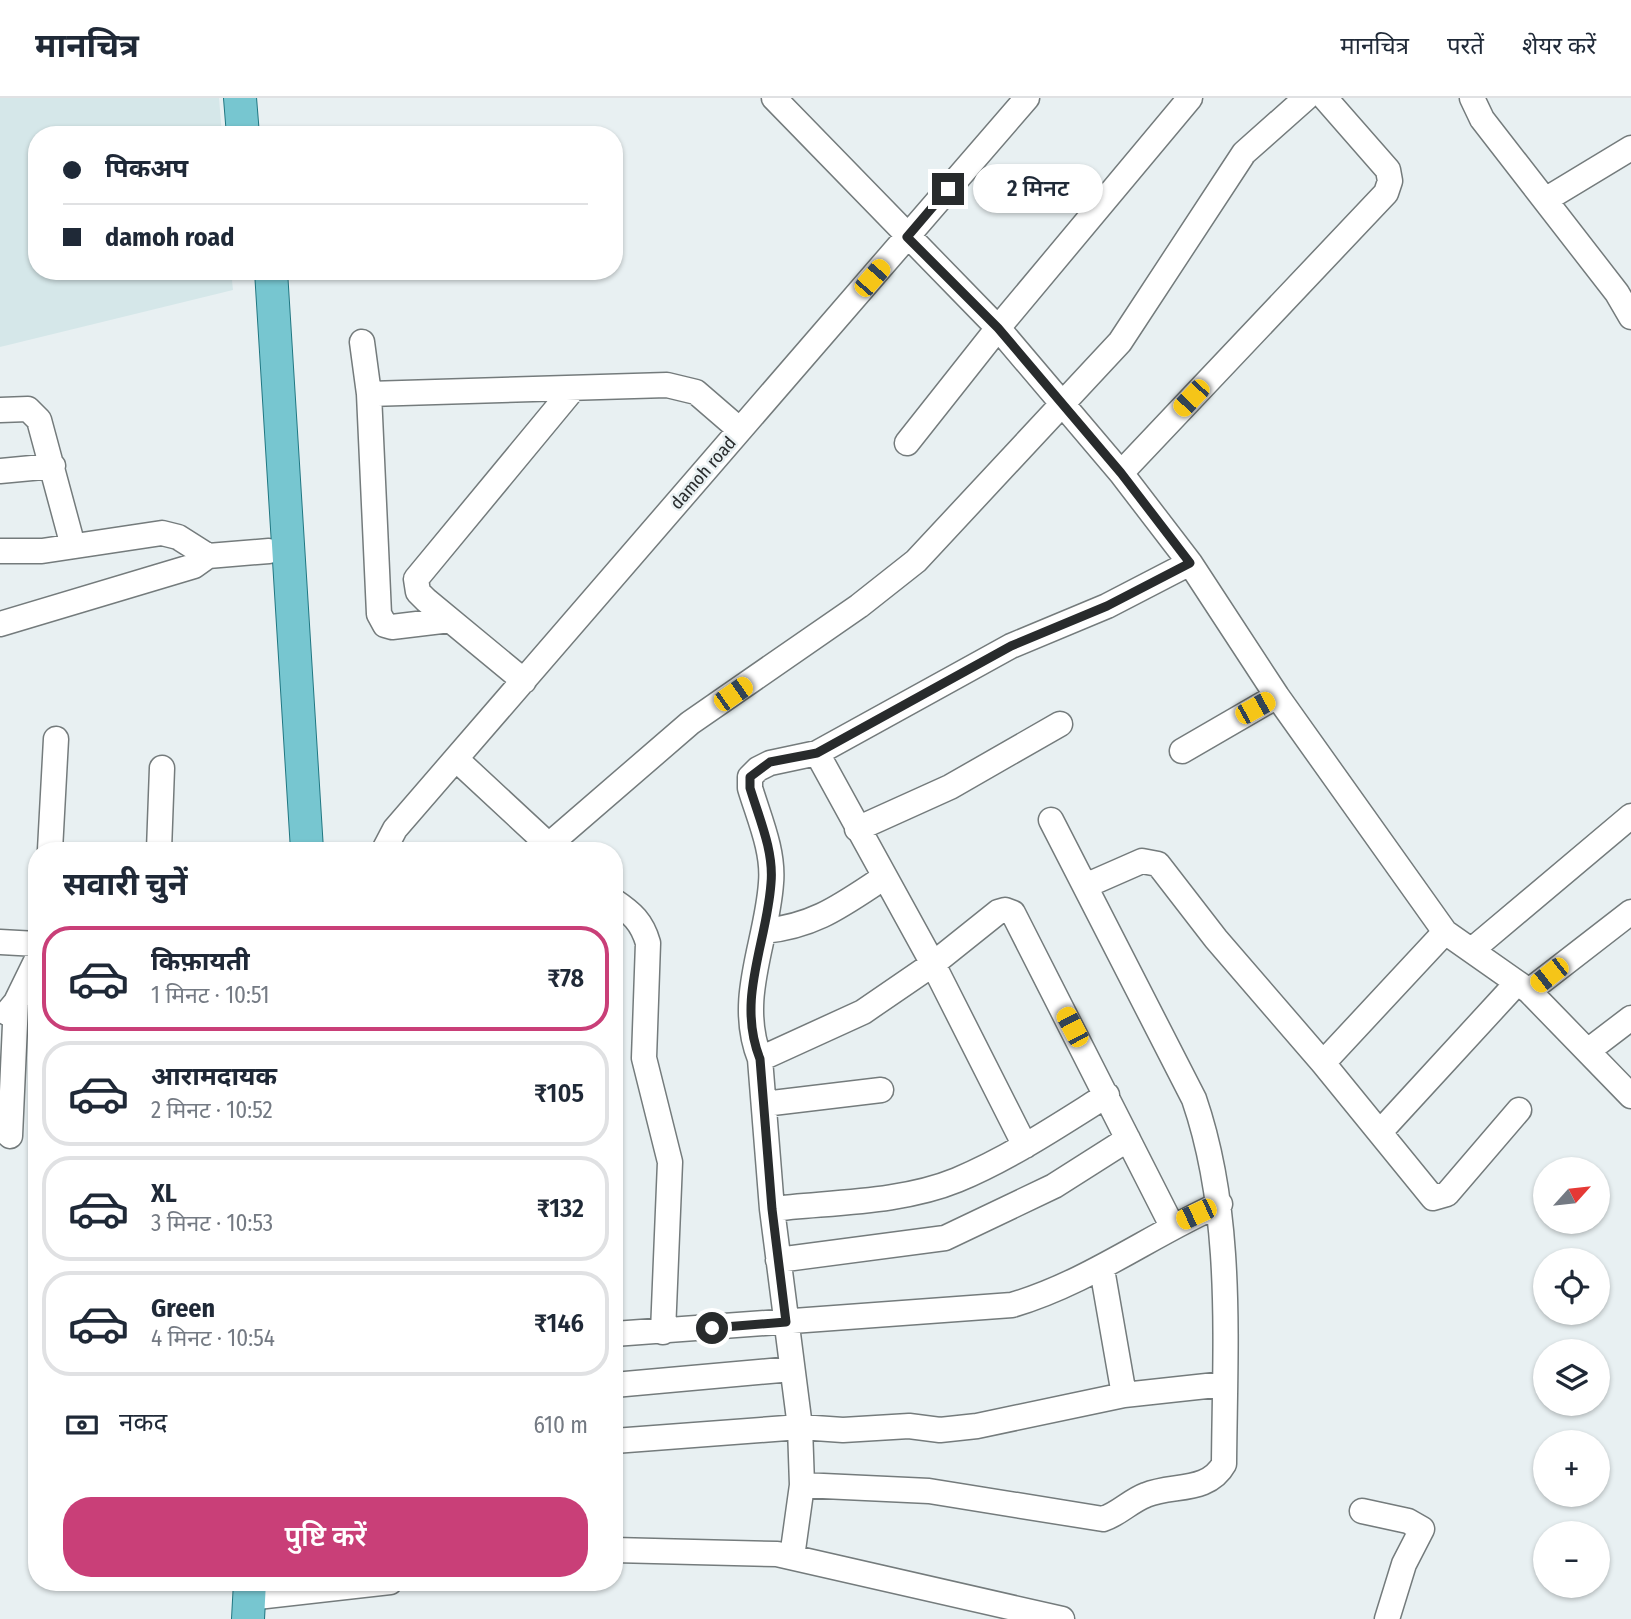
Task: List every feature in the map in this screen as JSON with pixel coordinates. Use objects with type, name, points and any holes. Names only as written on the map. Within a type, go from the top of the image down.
[{"type":"main road","points":[[240,98],[242,126]]},
{"type":"main road","points":[[259,98],[261,126]]},
{"type":"main road","points":[[253,280],[286,842]]},
{"type":"main road","points":[[272,280],[307,842]]},
{"type":"street","points":[[774,98],[998,328],[1121,473],[1190,563],[1277,696],[1445,932],[1472,949],[1522,988],[1589,1050],[1631,1096]]},
{"type":"street","name":"damoh road","points":[[389,842],[456,759],[1027,98]]},
{"type":"street","points":[[907,443],[998,328],[1190,98]]},
{"type":"street","points":[[556,842],[690,723],[859,606],[916,561],[1120,342],[1244,153],[1306,98]]},
{"type":"street","points":[[1121,473],[1386,193],[1390,181],[1388,170],[1325,98]]},
{"type":"street","points":[[1472,98],[1474,108],[1617,293],[1631,317]]},
{"type":"street","points":[[1545,200],[1631,148]]},
{"type":"street","points":[[362,342],[369,394],[379,614],[384,625],[392,627],[450,620]]},
{"type":"street","points":[[369,394],[681,387],[696,392],[740,430]]},
{"type":"street","points":[[524,681],[418,592],[416,579],[573,389]]},
{"type":"street","points":[[0,410],[18,407],[34,414],[53,466],[73,546]]},
{"type":"street","points":[[0,471],[53,466]]},
{"type":"street","points":[[0,551],[42,551],[162,533],[178,537],[208,556]]},
{"type":"street","points":[[0,624],[194,566],[208,556],[269,551]]},
{"type":"street","points":[[792,1557],[802,1485],[800,1427],[772,1209],[760,1059],[754,1044],[750,994],[764,931],[772,862],[750,788],[750,777],[770,762],[817,753],[1011,646],[1107,606],[1190,563]]},
{"type":"street","points":[[1182,751],[1277,696]]},
{"type":"street","points":[[857,829],[950,786],[1060,724]]},
{"type":"street","points":[[50,842],[56,738]]},
{"type":"street","points":[[817,753],[883,878],[933,964],[1025,1146]]},
{"type":"street","points":[[456,759],[541,842]]},
{"type":"street","points":[[159,842],[162,768]]},
{"type":"street","points":[[1472,949],[1631,816]]},
{"type":"street","points":[[802,1485],[929,1491],[1103,1519],[1119,1514],[1143,1496],[1199,1485],[1217,1477],[1224,1464],[1220,1204],[1207,1134],[1194,1098],[1051,820]]},
{"type":"street","points":[[1085,886],[1142,861],[1158,864],[1216,939],[1323,1063],[1433,1198],[1447,1194],[1519,1110]]},
{"type":"street","points":[[764,931],[792,929],[819,919],[883,878]]},
{"type":"street","points":[[623,907],[634,914],[644,927],[648,943],[644,1058],[670,1162],[663,1332]]},
{"type":"street","points":[[760,1059],[863,1012],[933,964],[998,912],[1005,910],[1013,913],[1172,1226]]},
{"type":"street","points":[[1380,1132],[1522,988],[1631,912]]},
{"type":"street","points":[[1323,1063],[1445,932]]},
{"type":"street","points":[[0,942],[28,944]]},
{"type":"street","points":[[10,1136],[8,1012],[28,975]]},
{"type":"street","points":[[1589,1050],[1631,1018]]},
{"type":"street","points":[[764,1104],[881,1090]]},
{"type":"street","points":[[772,1209],[909,1193],[956,1181],[1025,1146],[1107,1095]]},
{"type":"street","points":[[778,1260],[945,1238],[1054,1186],[1128,1139]]},
{"type":"street","points":[[623,1334],[1012,1305],[1045,1295],[1102,1269],[1110,1260],[1172,1226],[1220,1204]]},
{"type":"street","points":[[1102,1269],[1124,1395]]},
{"type":"street","points":[[623,1384],[792,1369]]},
{"type":"street","points":[[623,1440],[800,1427],[844,1430],[909,1426],[940,1430],[977,1426],[1124,1395],[1224,1384]]},
{"type":"street","points":[[1362,1511],[1408,1521],[1422,1529],[1404,1564],[1387,1619]]},
{"type":"street","points":[[623,1550],[776,1554],[1062,1619]]},
{"type":"street","points":[[258,1599],[320,1591]]},
{"type":"shaded area","points":[[0,98],[219,98],[221,126],[28,126],[28,280],[232,280],[233,290],[0,347]]},
{"type":"route","points":[[712,1328],[786,1322],[772,1209],[760,1059],[754,1044],[750,994],[764,931],[772,862],[750,788],[750,777],[770,762],[817,753],[1011,646],[1107,606],[1190,563],[1121,473],[998,328],[907,237],[948,189]]}]
